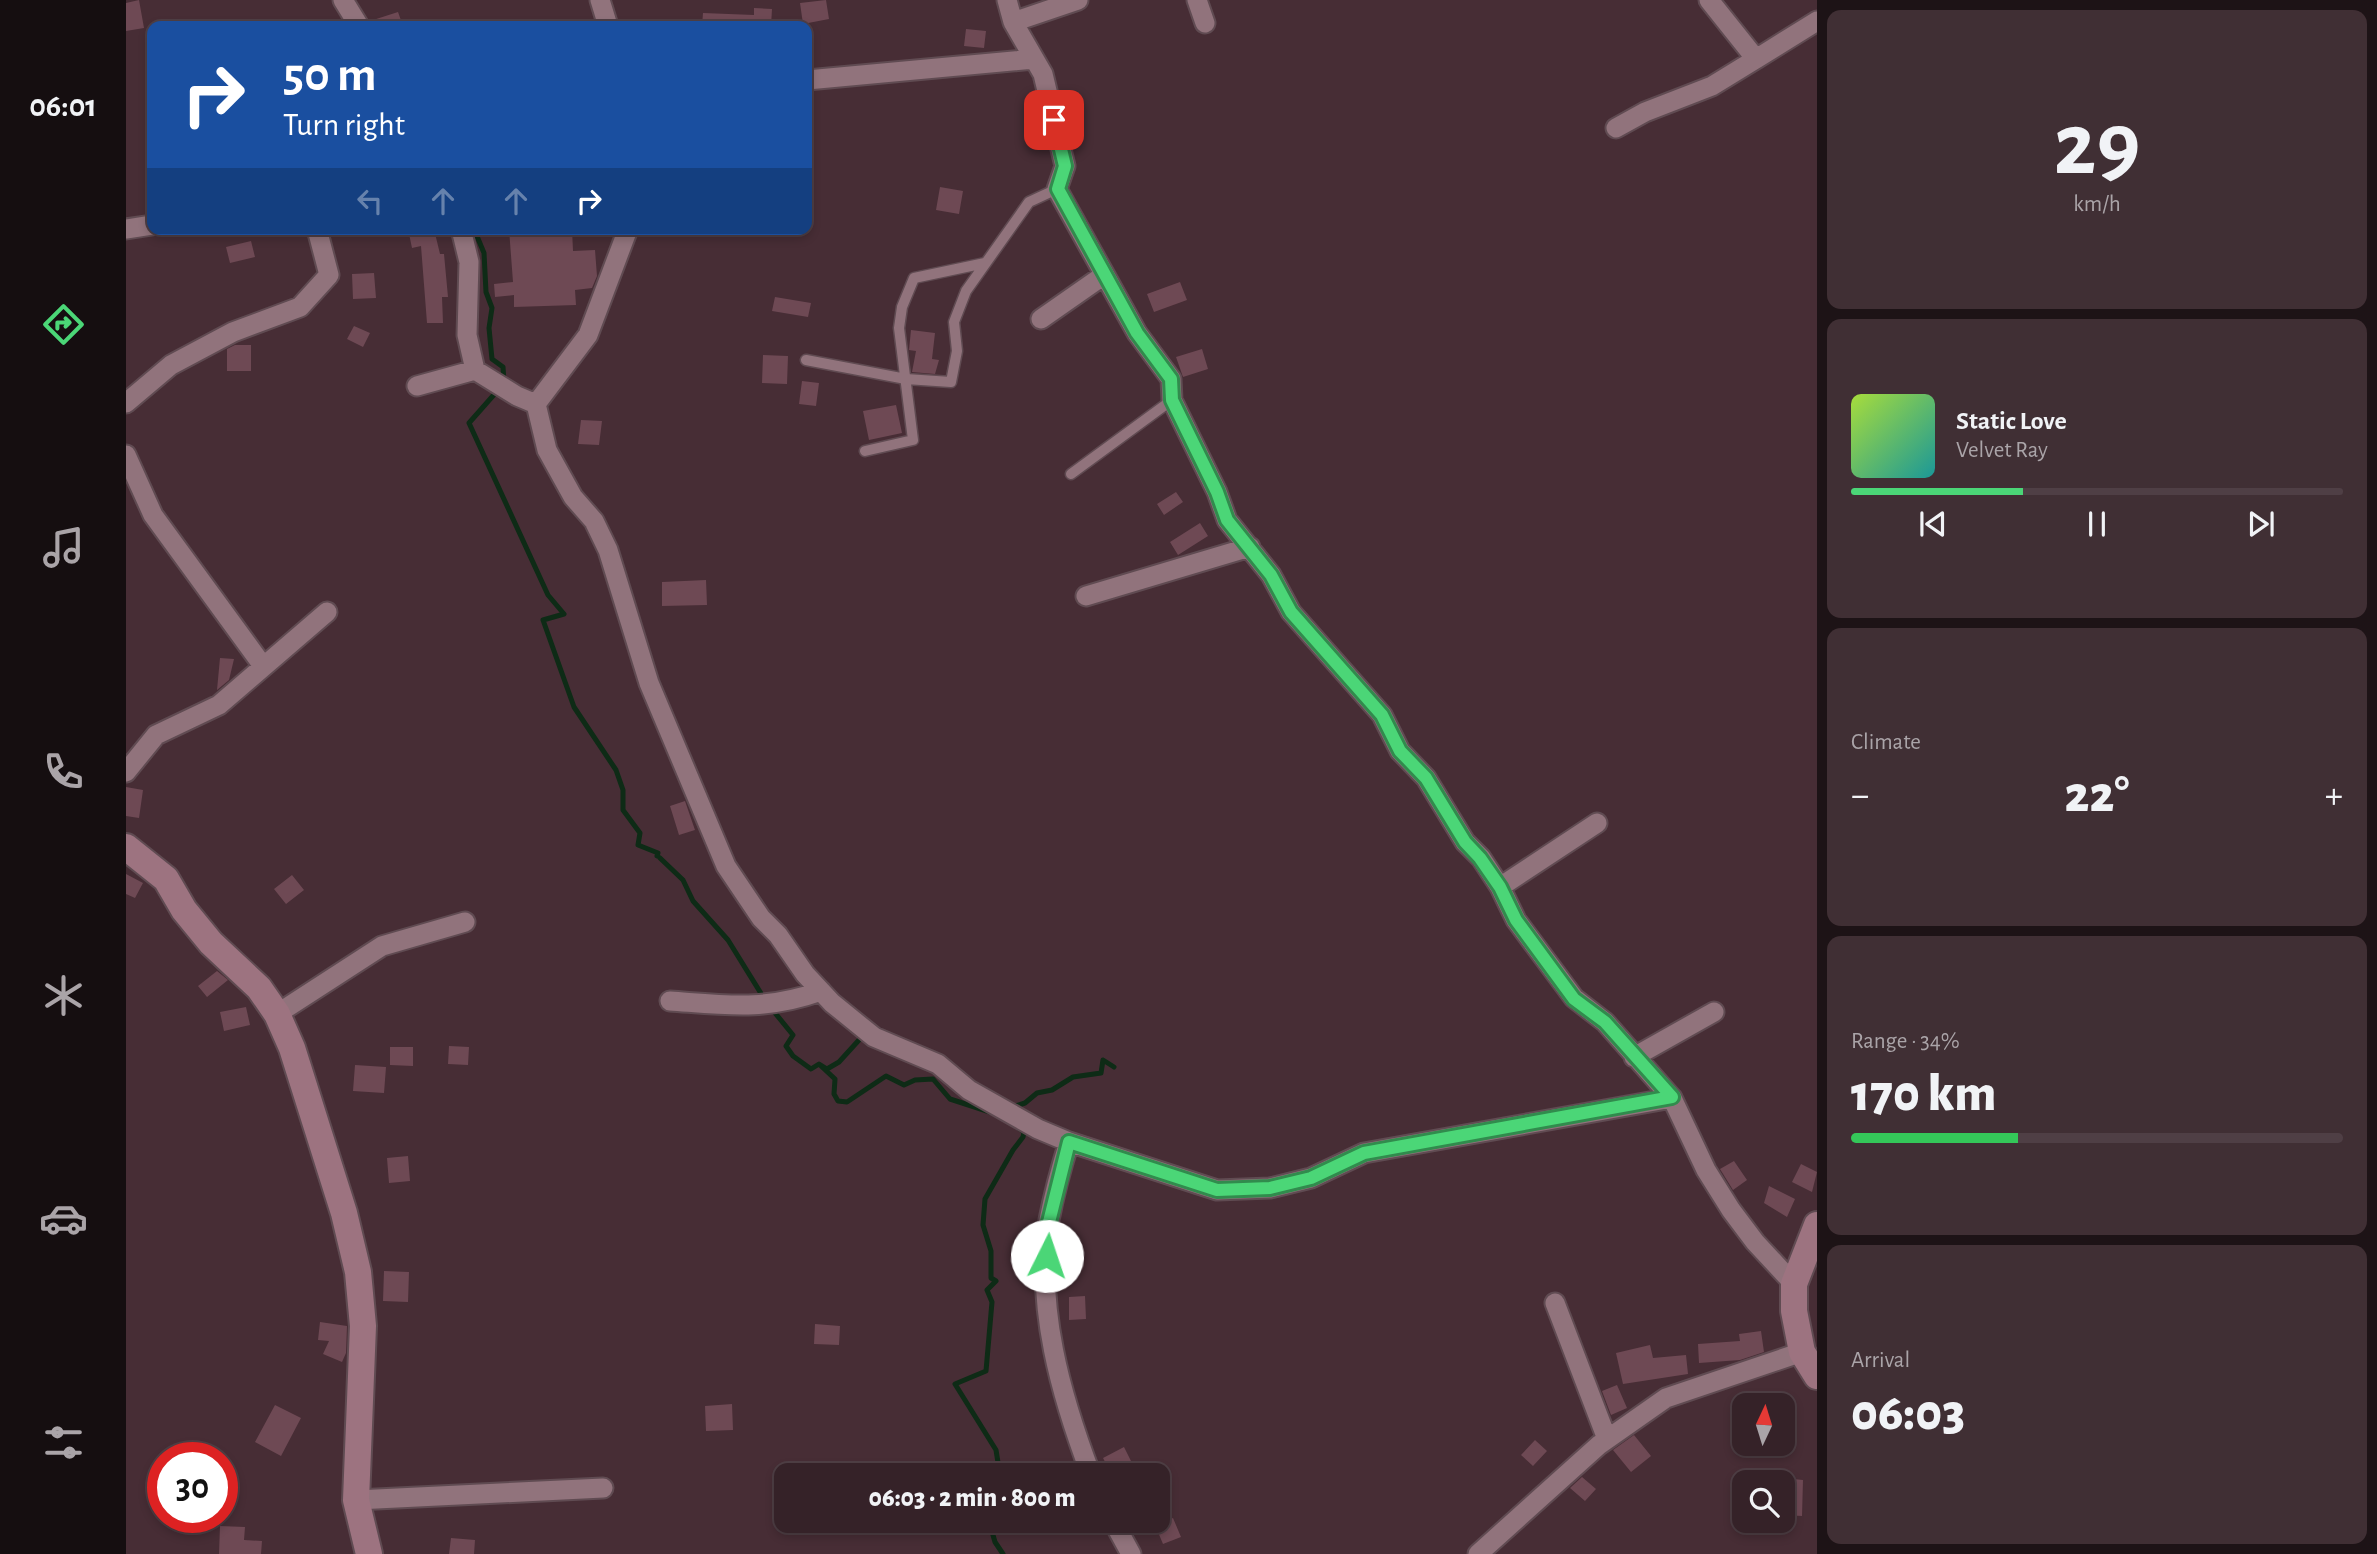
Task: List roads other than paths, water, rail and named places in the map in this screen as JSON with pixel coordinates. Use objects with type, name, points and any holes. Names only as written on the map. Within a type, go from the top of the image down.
[{"type":"main road","points":[[126,847],[166,879],[197,927],[259,988],[277,1014],[292,1048],[315,1116],[359,1272],[363,1326],[356,1500],[369,1554]]},
{"type":"main road","points":[[1817,1225],[1794,1284],[1794,1311],[1802,1352],[1817,1376]]},
{"type":"street","points":[[343,0],[356,21]]},
{"type":"street","points":[[600,0],[606,21]]},
{"type":"street","points":[[1007,0],[1013,22],[1043,74],[1065,166],[1058,189],[1137,333],[1171,379],[1172,400],[1217,492],[1227,520],[1271,575],[1291,612],[1382,715],[1400,751],[1426,778],[1465,842],[1500,887],[1516,920],[1574,999],[1605,1022],[1672,1097],[1706,1170],[1731,1210],[1755,1242],[1794,1284]]},
{"type":"street","points":[[1013,22],[1078,0]]},
{"type":"street","points":[[1197,0],[1205,23]]},
{"type":"street","points":[[1710,0],[1756,59]]},
{"type":"street","points":[[1616,128],[1645,112],[1712,86],[1817,21]]},
{"type":"street","points":[[812,80],[1034,59]]},
{"type":"street","points":[[126,229],[147,226]]},
{"type":"street","points":[[126,403],[171,365],[233,332],[300,307],[329,275],[319,235]]},
{"type":"street","points":[[462,235],[469,262],[471,288],[467,335],[475,370]]},
{"type":"street","points":[[536,404],[588,335],[626,235]]},
{"type":"street","points":[[1041,319],[1104,275]]},
{"type":"street","points":[[417,386],[475,370],[536,404],[547,450],[573,497],[594,521],[608,550],[649,683],[726,866],[761,918],[778,935],[821,990],[874,1037],[938,1064],[992,1105],[1069,1142],[1217,1190],[1270,1188],[1311,1178],[1364,1153],[1672,1097]]},
{"type":"street","points":[[126,455],[153,515],[263,666]]},
{"type":"street","points":[[1086,596],[1250,547]]},
{"type":"street","points":[[126,772],[156,735],[219,705],[327,612]]},
{"type":"street","points":[[1500,887],[1597,823]]},
{"type":"street","points":[[277,1014],[382,946],[465,922]]},
{"type":"street","points":[[670,1001],[755,1007],[788,1003],[821,990]]},
{"type":"street","points":[[1634,1057],[1714,1012]]},
{"type":"street","points":[[1069,1142],[1049,1222],[1047,1289],[1050,1327],[1066,1410],[1086,1463]]},
{"type":"street","points":[[1555,1303],[1607,1439]]},
{"type":"street","points":[[1478,1554],[1544,1491],[1607,1439],[1666,1398],[1802,1352]]},
{"type":"street","points":[[356,1500],[603,1488]]},
{"type":"street","points":[[1120,1533],[1131,1554]]},
{"type":"lane","points":[[806,360],[906,379],[951,382],[957,351],[954,322],[966,291],[1029,202],[1058,189]]},
{"type":"lane","points":[[866,451],[914,440],[899,328],[902,307],[914,278],[985,263]]},
{"type":"lane","points":[[1071,474],[1172,400]]},
{"type":"waterway","points":[[476,235],[484,253],[486,292],[492,308],[489,328],[492,359],[503,367],[504,382]]},
{"type":"waterway","points":[[499,389],[469,423],[548,595],[564,614],[543,620],[574,707],[616,770],[623,790],[623,810],[640,833],[638,845],[658,853],[657,856]]},
{"type":"waterway","points":[[660,858],[683,880],[693,901],[728,940],[765,1000]]},
{"type":"waterway","points":[[771,1008],[793,1035],[786,1046],[793,1056],[811,1069],[819,1064],[827,1069],[839,1062],[859,1040]]},
{"type":"waterway","points":[[1009,1108],[1025,1103],[1037,1093],[1052,1090],[1073,1077],[1101,1073],[1103,1060],[1114,1067]]},
{"type":"waterway","points":[[820,1065],[835,1079],[834,1094],[838,1101],[847,1102],[886,1076],[904,1085],[915,1080],[933,1079],[950,1099],[996,1114]]},
{"type":"waterway","points":[[998,1463],[996,1450],[955,1384],[986,1371],[992,1302],[987,1290],[996,1281],[991,1278],[991,1251],[983,1225],[985,1199],[1023,1137],[1024,1132],[1010,1122]]},
{"type":"waterway","points":[[992,1533],[1003,1554]]}]
